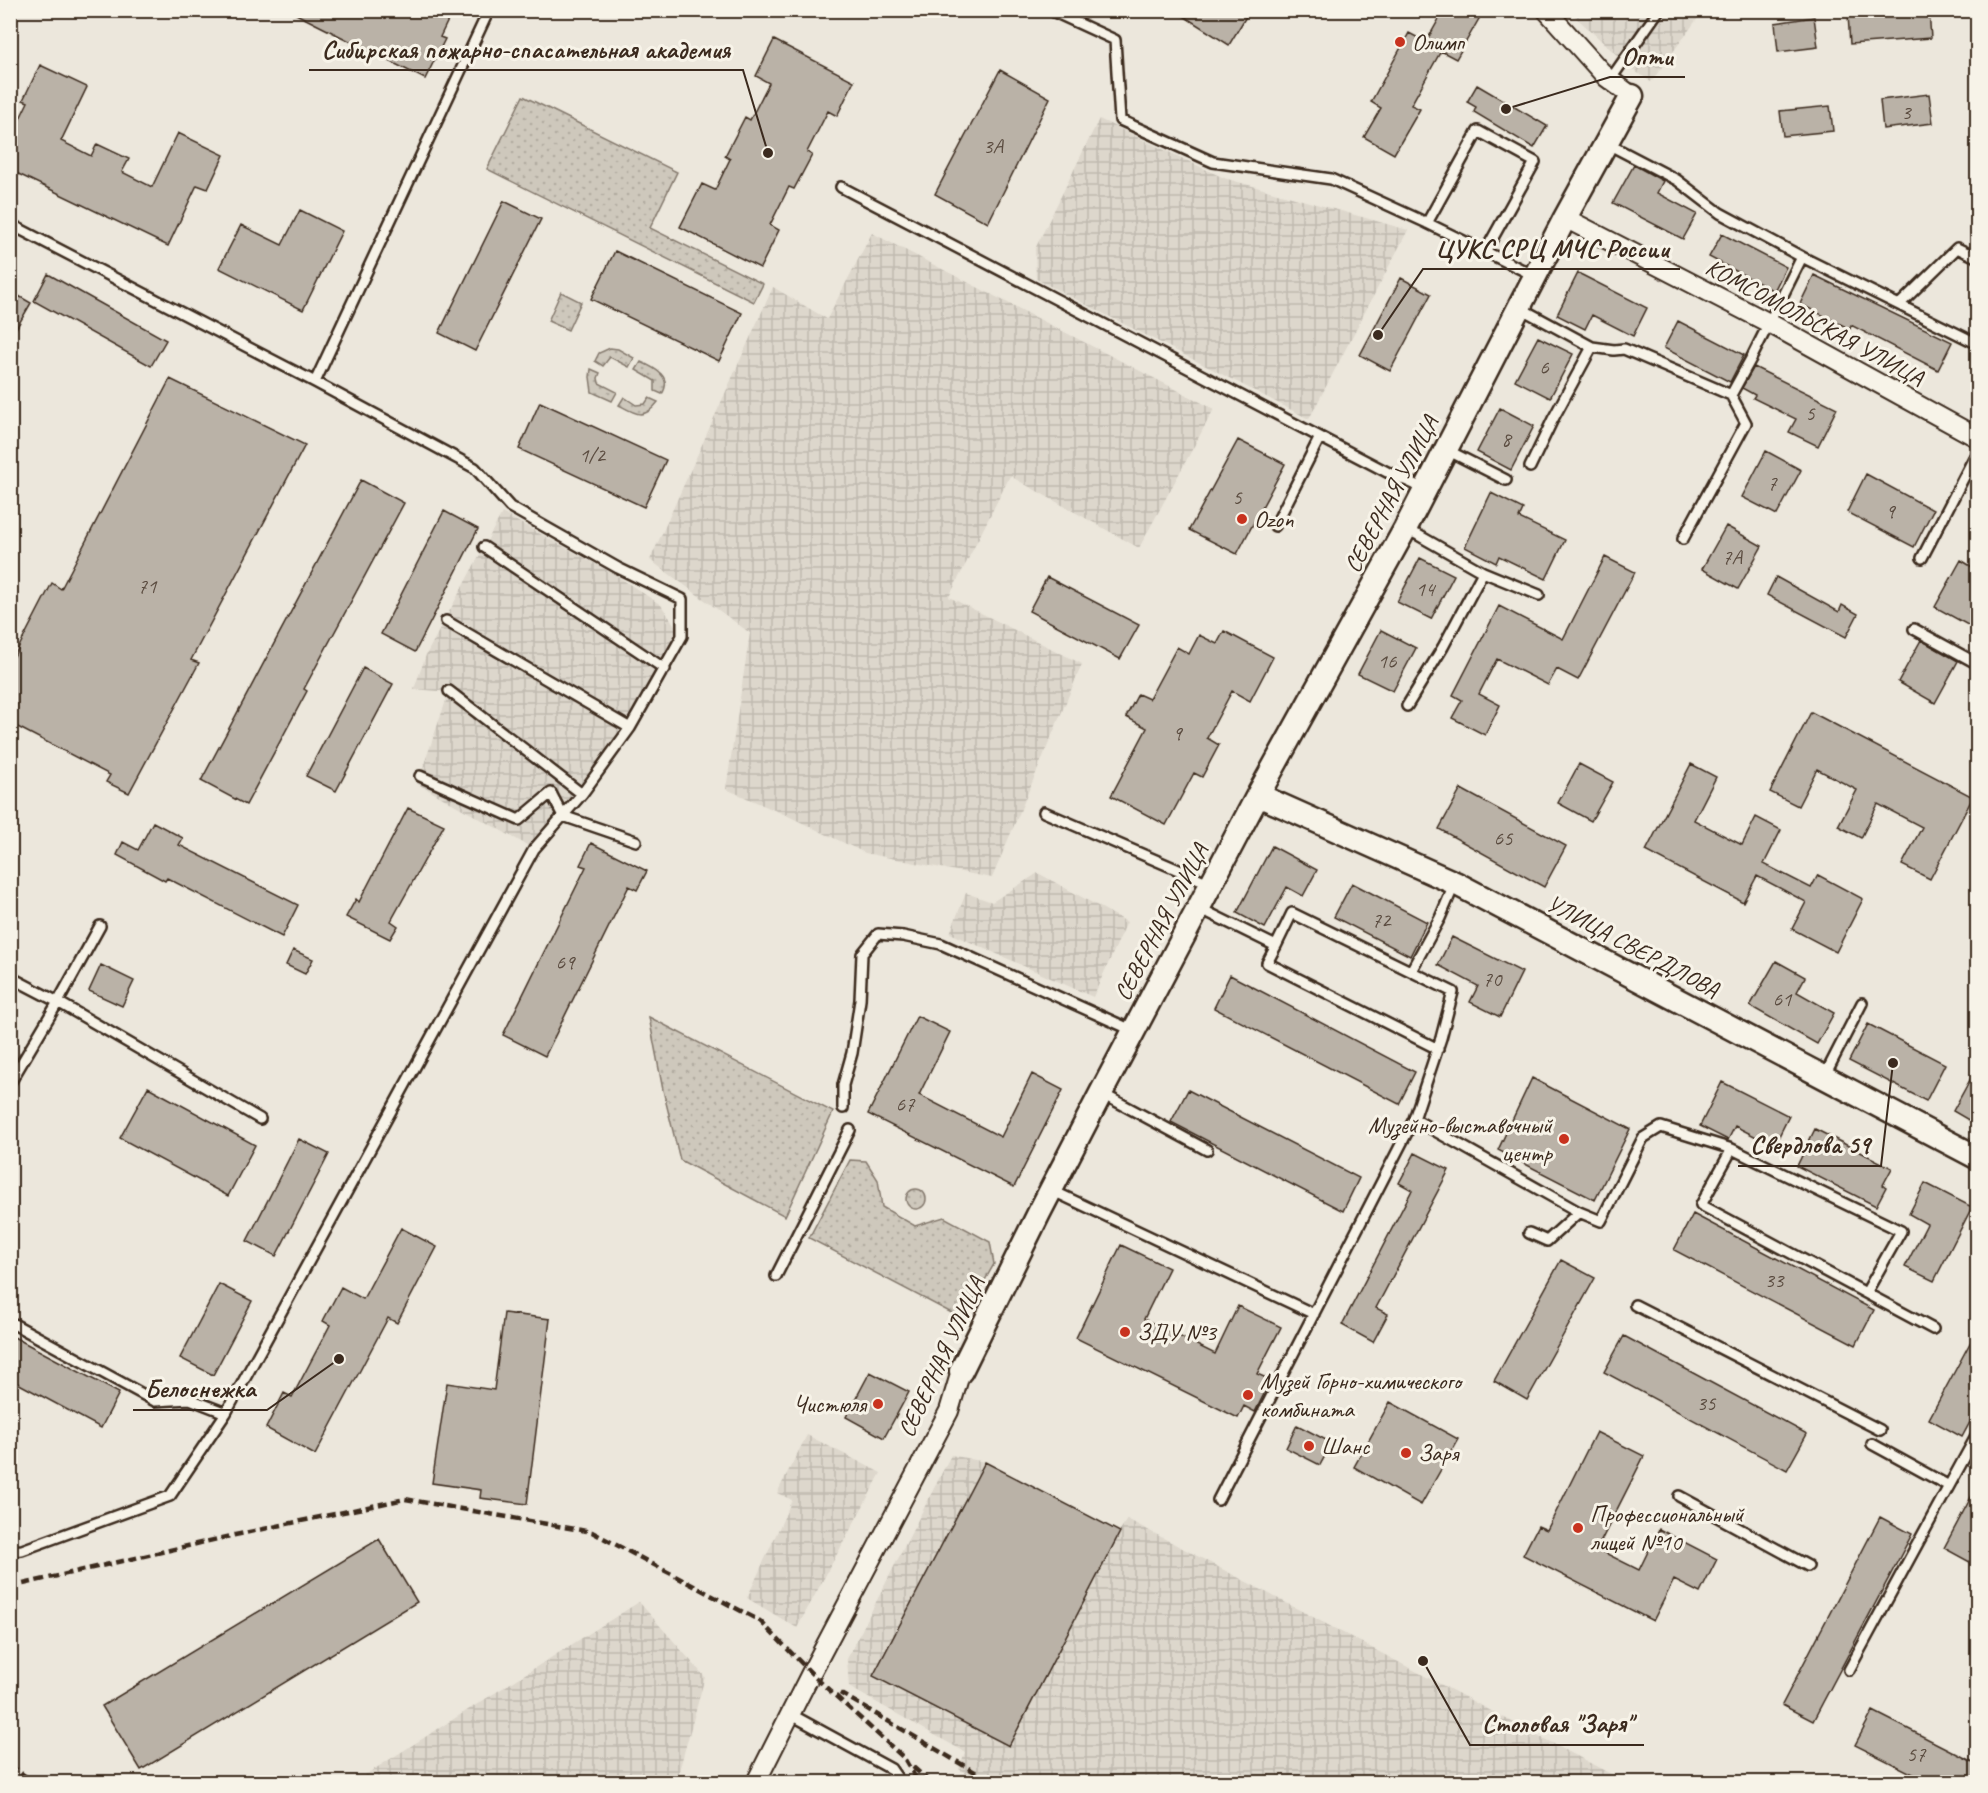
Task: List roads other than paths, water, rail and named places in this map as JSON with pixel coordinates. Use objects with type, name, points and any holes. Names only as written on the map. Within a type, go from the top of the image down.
[{"type":"street","points":[[1546,10],[1610,80],[1632,96]]},
{"type":"street","name":"СЕВЕРНАЯ УЛИЦА","points":[[756,1782],[949,1411],[961,1371],[1101,1093],[1258,795],[1405,529],[1518,307],[1632,96]]},
{"type":"street","name":"КОМСОМОЛЬСКАЯ УЛИЦА","points":[[1565,218],[1769,323],[1977,438]]},
{"type":"street","name":"УЛИЦА СВЕРДЛОВА","points":[[1258,795],[1455,883],[1977,1158]]},
{"type":"lane","points":[[315,382],[489,10]]},
{"type":"lane","points":[[1610,80],[1659,10]]},
{"type":"lane","points":[[1054,12],[1114,40],[1120,120],[1213,162],[1331,179],[1535,276]]},
{"type":"lane","points":[[1427,223],[1478,131],[1535,162],[1485,252]]},
{"type":"lane","points":[[1606,143],[1677,180],[1720,213],[1977,344]]},
{"type":"lane","points":[[841,187],[1387,472],[1425,489]]},
{"type":"lane","points":[[10,224],[315,382],[475,468],[510,507],[618,568],[682,599],[682,636],[665,669],[630,728],[582,794],[534,849],[226,1413],[170,1496],[22,1550],[10,1551]]},
{"type":"lane","points":[[1900,304],[1957,248],[1977,258]]},
{"type":"lane","points":[[1731,395],[1802,256]]},
{"type":"lane","points":[[1518,307],[1592,347],[1624,349],[1731,395],[1746,423],[1683,539]]},
{"type":"lane","points":[[1530,466],[1592,347]]},
{"type":"lane","points":[[1275,526],[1320,437]]},
{"type":"lane","points":[[1444,449],[1506,480]]},
{"type":"lane","points":[[1922,558],[1977,450]]},
{"type":"lane","points":[[1405,529],[1483,572],[1539,595]]},
{"type":"lane","points":[[484,547],[665,669]]},
{"type":"lane","points":[[1407,706],[1443,647],[1483,572]]},
{"type":"lane","points":[[446,621],[630,728]]},
{"type":"lane","points":[[1914,629],[1977,664]]},
{"type":"lane","points":[[449,691],[582,794]]},
{"type":"lane","points":[[420,776],[519,820],[551,793],[563,816],[636,841]]},
{"type":"lane","points":[[1044,812],[1211,884]]},
{"type":"lane","points":[[1411,971],[1440,918],[1455,883]]},
{"type":"lane","points":[[1199,908],[1276,946]]},
{"type":"lane","points":[[1218,1500],[1414,1119],[1438,1049],[1453,992],[1292,913],[1267,963],[1438,1049]]},
{"type":"lane","points":[[10,1083],[100,926]]},
{"type":"lane","points":[[843,1108],[843,1084],[852,1053],[860,1000],[862,954],[878,934],[903,936],[941,944],[1134,1031]]},
{"type":"lane","points":[[10,977],[58,1002],[260,1119]]},
{"type":"lane","points":[[1824,1077],[1862,1003]]},
{"type":"lane","points":[[1101,1093],[1207,1150]]},
{"type":"lane","points":[[1414,1119],[1579,1212],[1601,1221],[1643,1138],[1661,1127],[1732,1149],[1901,1231],[1866,1293]]},
{"type":"lane","points":[[776,1276],[850,1130]]},
{"type":"lane","points":[[1732,1149],[1701,1205],[1933,1329]]},
{"type":"lane","points":[[1051,1190],[1314,1314]]},
{"type":"lane","points":[[1529,1233],[1547,1241],[1579,1212]]},
{"type":"lane","points":[[1635,1305],[1880,1430]]},
{"type":"lane","points":[[10,1322],[155,1401],[190,1399],[226,1413]]},
{"type":"lane","points":[[1850,1670],[1977,1433]]},
{"type":"lane","points":[[1872,1444],[1949,1486]]},
{"type":"lane","points":[[1679,1496],[1808,1566]]},
{"type":"lane","points":[[790,1714],[891,1769],[900,1782]]},
{"type":"railway","points":[[10,1587],[235,1535],[405,1499],[592,1532],[760,1621],[817,1679],[904,1758],[918,1782]]},
{"type":"railway","points":[[840,1693],[992,1782]]},
{"type":"railway","points":[[10,1765],[33,1782]]},
{"type":"railway","points":[[913,1767],[930,1782]]},
{"type":"place","name":"Олимп","points":[[1400,42]]},
{"type":"place","name":"Опти","points":[[1506,109]]},
{"type":"place","name":"Сибирская пожарно-спасательная академия","points":[[768,153]]},
{"type":"place","name":"ЦУКС СРЦ МЧС России","points":[[1378,335]]},
{"type":"place","name":"Ozon","points":[[1242,519]]},
{"type":"place","name":"Свердлова 59","points":[[1893,1063]]},
{"type":"place","name":"Музейно-выставочный центр","points":[[1564,1139]]},
{"type":"place","name":"ЗДУ №3","points":[[1125,1332]]},
{"type":"place","name":"Белоснежка","points":[[339,1359]]},
{"type":"place","name":"Музей Горно-химического комбината","points":[[1248,1395]]},
{"type":"place","name":"Чистюля","points":[[878,1404]]},
{"type":"place","name":"Шанс","points":[[1309,1446]]},
{"type":"place","name":"Заря","points":[[1406,1453]]},
{"type":"place","name":"Профессиональный лицей №10","points":[[1578,1528]]},
{"type":"place","name":"Столовая \"Заря\"","points":[[1423,1661]]}]
